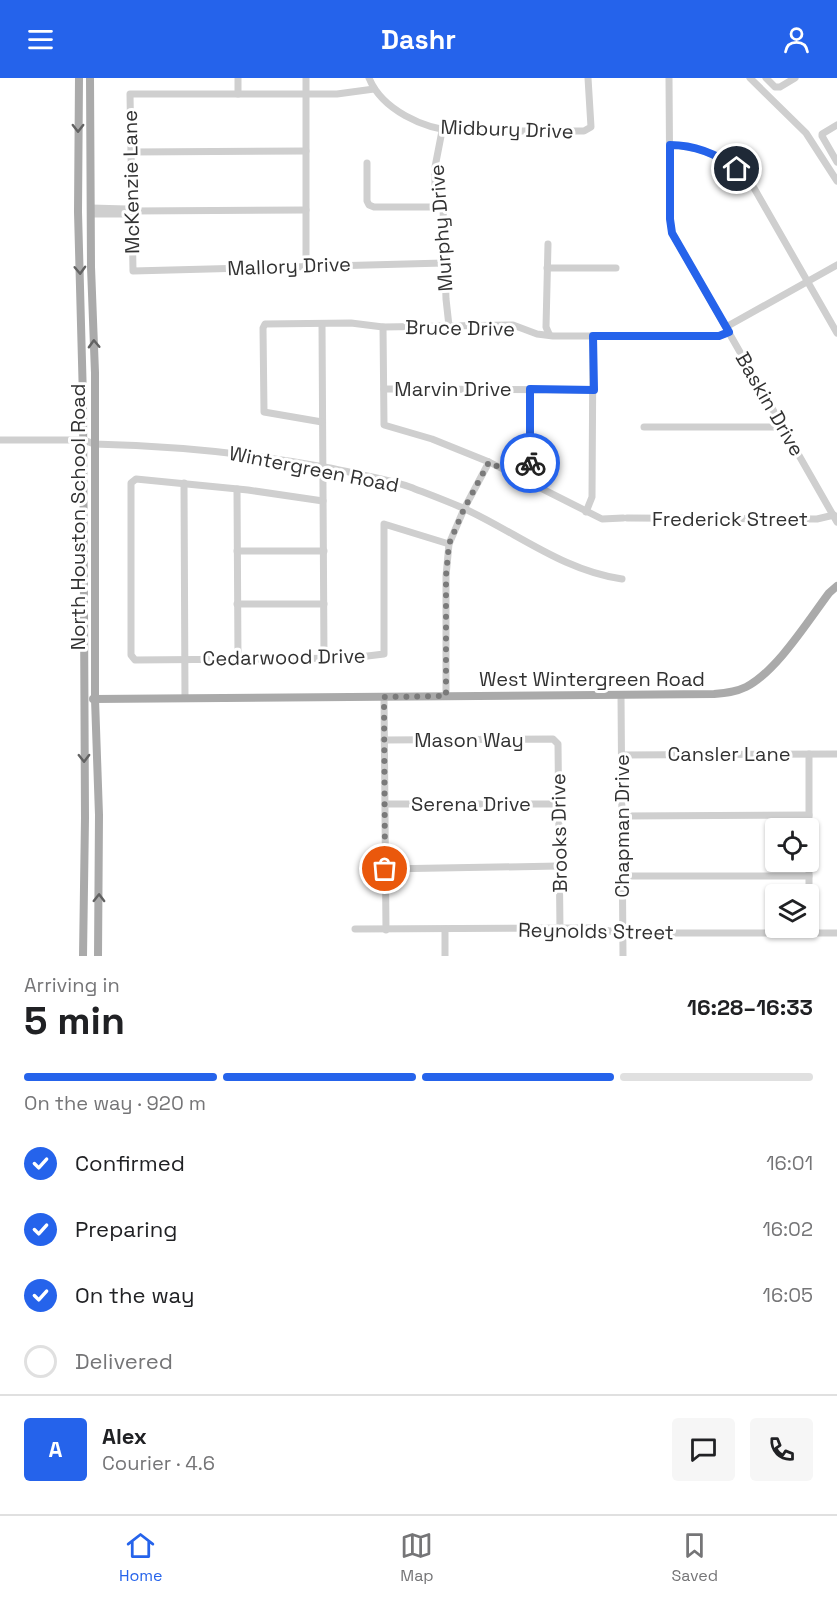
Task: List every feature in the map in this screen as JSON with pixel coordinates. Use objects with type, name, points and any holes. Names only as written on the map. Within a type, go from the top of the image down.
[{"type":"main road","name":"North Houston School Road","points":[[79,78],[78,212],[84,440],[83,956]]},
{"type":"main road","name":"North Houston School Road","points":[[90,78],[95,373],[98,956]]},
{"type":"main road","points":[[78,212],[91,211]]},
{"type":"main road","name":"West Wintergreen Road","points":[[83,699],[714,694],[731,692],[746,687],[770,669],[829,593],[837,586]]},
{"type":"main road","points":[[85,837],[99,837]]},
{"type":"street","points":[[238,78],[238,94],[347,93],[374,89]]},
{"type":"street","points":[[306,78],[306,265]]},
{"type":"street","name":"Midbury Drive","points":[[369,78],[374,89],[400,112],[422,124],[442,130],[584,132],[591,128],[588,78]]},
{"type":"street","name":"Baskin Drive","points":[[669,78],[672,233],[835,519]]},
{"type":"street","points":[[750,78],[806,133],[837,181]]},
{"type":"street","points":[[766,78],[775,87],[780,87],[795,78]]},
{"type":"street","name":"McKenzie Lane","points":[[133,271],[130,94],[238,94]]},
{"type":"street","points":[[837,125],[822,136],[837,162]]},
{"type":"street","name":"Murphy Drive","points":[[442,130],[435,167],[435,185],[443,207],[448,326]]},
{"type":"street","points":[[670,145],[688,146],[711,153],[745,177],[754,188],[837,333]]},
{"type":"street","points":[[130,152],[306,151]]},
{"type":"street","points":[[367,163],[367,201],[369,205],[374,207],[443,207]]},
{"type":"street","points":[[91,211],[126,214],[131,211],[306,210]]},
{"type":"street","points":[[548,244],[546,327],[549,334]]},
{"type":"street","name":"Mallory Drive","points":[[133,271],[444,263]]},
{"type":"street","name":"Bruce Drive","points":[[322,422],[264,412],[263,328],[265,324],[358,324],[383,327],[513,325],[537,334],[563,337],[719,336],[837,265]]},
{"type":"street","points":[[547,268],[616,268]]},
{"type":"street","points":[[322,324],[324,658]]},
{"type":"street","name":"Frederick Street","points":[[383,327],[384,425],[432,439],[489,462],[602,519],[835,519]]},
{"type":"street","points":[[586,512],[592,497],[593,336]]},
{"type":"street","name":"Marvin Drive","points":[[384,389],[594,390]]},
{"type":"street","points":[[524,481],[530,467],[530,389]]},
{"type":"street","points":[[644,427],[783,427]]},
{"type":"street","points":[[0,440],[84,440],[94,444]]},
{"type":"street","name":"Wintergreen Road","points":[[94,444],[208,450],[380,478],[464,509],[577,568],[602,576],[622,579]]},
{"type":"street","points":[[446,696],[446,576],[449,544],[464,509],[489,462]]},
{"type":"street","name":"Cedarwood Drive","points":[[184,483],[136,479],[131,483],[131,656],[135,660],[351,658],[384,654],[384,524],[449,544]]},
{"type":"street","points":[[184,698],[184,483],[323,501]]},
{"type":"street","points":[[237,489],[237,659]]},
{"type":"street","points":[[237,551],[324,551]]},
{"type":"street","points":[[237,604],[324,604]]},
{"type":"street","name":"Chapman Drive","points":[[621,695],[623,956]]},
{"type":"street","points":[[384,697],[386,930]]},
{"type":"street","name":"Mason Way","points":[[384,740],[553,739]]},
{"type":"street","name":"Brooks Drive","points":[[553,739],[558,744],[560,929]]},
{"type":"street","points":[[809,754],[809,884]]},
{"type":"street","name":"Cansler Lane","points":[[622,755],[837,754]]},
{"type":"street","name":"Serena Drive","points":[[385,804],[558,804]]},
{"type":"street","points":[[622,816],[809,815]]},
{"type":"street","points":[[385,869],[559,866]]},
{"type":"street","points":[[622,876],[809,876]]},
{"type":"street","name":"Reynolds Street","points":[[355,930],[590,928],[623,933],[765,932]]},
{"type":"street","points":[[445,929],[445,956]]},
{"type":"street","name":"Reynolds Street","points":[[819,932],[837,933]]},
{"type":"way so far","points":[[385,869],[384,697],[446,696],[446,576],[449,544],[464,509],[489,462],[524,481],[530,463]]},
{"type":"route","points":[[530,463],[530,389],[594,390],[593,336],[719,336],[729,332],[672,233],[670,145],[688,146],[711,153],[737,169]]}]
